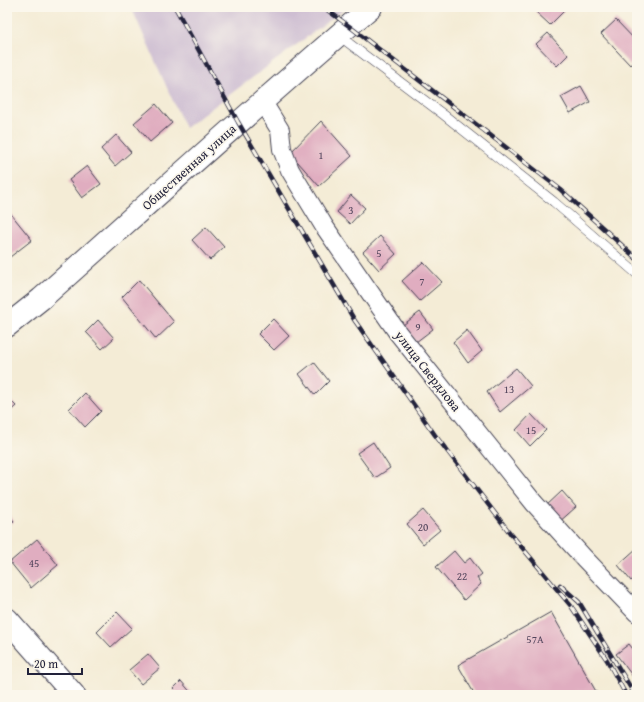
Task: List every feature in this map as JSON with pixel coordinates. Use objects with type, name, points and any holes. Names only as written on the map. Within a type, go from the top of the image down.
[{"type":"main road","name":"Общественная улица","points":[[7,326],[41,299],[262,101],[371,7]]},
{"type":"main road","points":[[7,619],[74,695]]},
{"type":"street","name":"улица Свердлова","points":[[262,101],[280,130],[282,149],[290,170],[324,226],[398,333],[534,503],[637,613]]},
{"type":"lane","points":[[338,35],[444,115],[548,197],[637,274]]},
{"type":"shaded area","points":[[131,7],[347,7],[185,128]]},
{"type":"building","points":[[539,7],[560,7],[564,11],[550,25],[535,11]]},
{"type":"building","points":[[616,20],[637,42],[637,58],[630,65],[601,34]]},
{"type":"building","points":[[548,33],[568,55],[557,66],[536,44]]},
{"type":"building","points":[[581,86],[590,102],[570,113],[561,97]]},
{"type":"building","points":[[156,104],[172,123],[150,142],[134,123]]},
{"type":"building","points":[[321,121],[352,156],[319,186],[290,153]]},
{"type":"building","points":[[116,135],[131,152],[115,166],[101,149]]},
{"type":"building","points":[[87,166],[101,184],[82,198],[69,180]]},
{"type":"building","points":[[351,195],[365,208],[350,224],[337,212]]},
{"type":"building","points":[[7,209],[32,240],[10,257],[7,253]]},
{"type":"building","points":[[206,227],[224,247],[210,260],[192,240]]},
{"type":"building","points":[[380,236],[396,254],[379,270],[363,252]]},
{"type":"building","points":[[423,262],[442,282],[420,301],[402,281]]},
{"type":"building","points":[[139,280],[174,322],[156,339],[122,297]]},
{"type":"building","points":[[420,312],[433,329],[416,342],[403,325]]},
{"type":"building","points":[[273,319],[289,336],[274,350],[258,334]]},
{"type":"building","points":[[98,320],[114,338],[102,349],[86,332]]},
{"type":"building","points":[[467,330],[482,351],[468,363],[453,342]]},
{"type":"building","points":[[314,362],[329,381],[315,395],[299,374]]},
{"type":"building","points":[[516,368],[531,386],[500,412],[487,392]]},
{"type":"building","points":[[85,393],[101,411],[85,427],[69,409]]},
{"type":"building","points":[[7,397],[16,406],[7,414]]},
{"type":"building","points":[[531,414],[546,430],[530,446],[516,430]]},
{"type":"building","points":[[373,442],[390,468],[375,478],[357,453]]},
{"type":"building","points":[[562,491],[576,507],[558,523],[545,507]]},
{"type":"building","points":[[423,510],[440,530],[423,544],[407,524]]},
{"type":"building","points":[[7,513],[14,521],[7,526]]},
{"type":"building","points":[[37,539],[58,565],[31,588],[10,562]]},
{"type":"building","points":[[637,548],[637,575],[631,581],[618,565]]},
{"type":"building","points":[[454,551],[464,563],[470,558],[482,574],[477,578],[481,584],[464,600],[436,567]]},
{"type":"building","points":[[117,612],[132,628],[111,647],[97,632]]},
{"type":"building","points":[[551,612],[598,695],[475,695],[458,665]]},
{"type":"building","points":[[629,644],[637,654],[637,682],[616,654]]},
{"type":"building","points":[[148,654],[160,668],[141,684],[129,670]]},
{"type":"building","points":[[181,681],[193,695],[175,695],[177,693],[173,689]]},
{"type":"railway","points":[[175,7],[238,122],[355,321],[435,435],[510,533],[571,606],[607,660],[626,695]]},
{"type":"railway","points":[[323,7],[561,190],[637,259]]},
{"type":"railway","points":[[560,585],[579,602],[635,695]]}]
